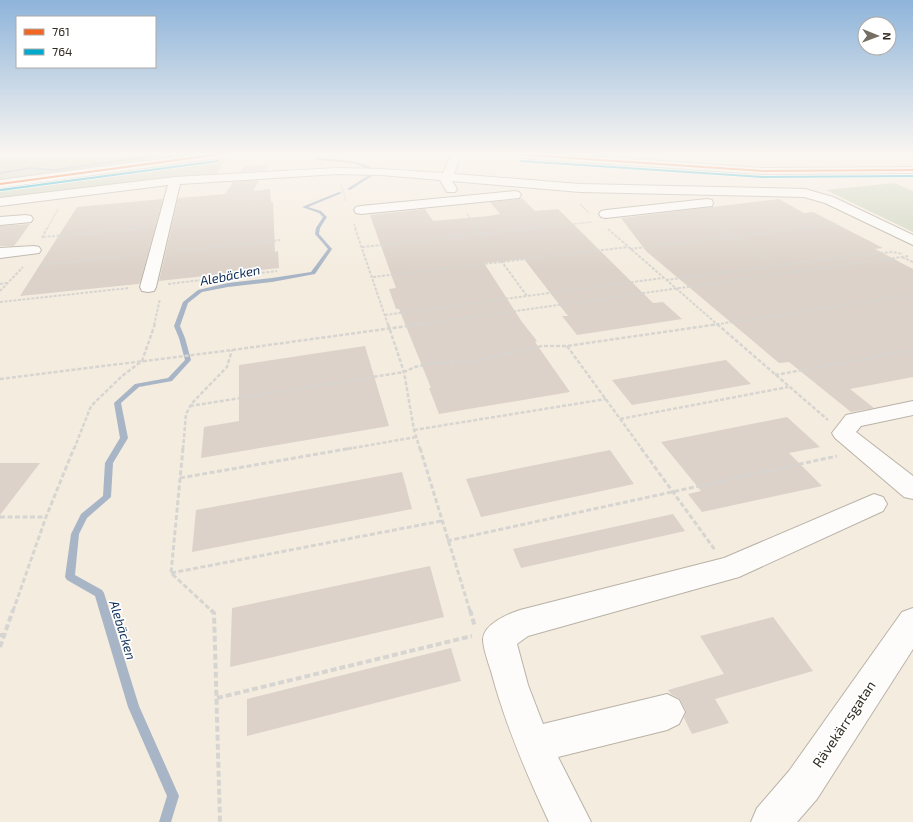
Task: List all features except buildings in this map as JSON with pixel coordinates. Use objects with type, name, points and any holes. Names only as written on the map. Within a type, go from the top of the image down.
[{"type":"street","points":[[0,202],[72,193]]},
{"type":"street","points":[[454,193],[457,200]]},
{"type":"street","points":[[672,193],[688,205]]},
{"type":"street","points":[[792,193],[815,195],[829,200],[913,241]]},
{"type":"street","points":[[157,197],[188,194]]},
{"type":"street","points":[[361,210],[515,195]]},
{"type":"street","points":[[148,286],[172,196]]},
{"type":"street","points":[[603,218],[688,205],[766,196]]},
{"type":"street","points":[[72,205],[103,202]]},
{"type":"street","points":[[0,221],[26,219]]},
{"type":"street","points":[[0,253],[34,250]]},
{"type":"street","points":[[913,408],[854,420],[843,433],[913,490]]},
{"type":"street","points":[[571,822],[567,817],[533,745],[503,659],[499,638],[520,624],[729,569],[874,504]]},
{"type":"street","name":"Rävekärrsgatan","points":[[771,822],[803,785],[913,622]]},
{"type":"street","points":[[533,745],[667,712]]},
{"type":"path","points":[[344,193],[348,208]]},
{"type":"path","points":[[569,193],[603,218],[629,248],[843,433]]},
{"type":"path","points":[[457,200],[527,296]]},
{"type":"path","points":[[688,205],[776,265]]},
{"type":"path","points":[[362,247],[481,234],[603,218]]},
{"type":"path","points":[[217,698],[477,635],[414,430],[404,372],[373,277],[352,220]]},
{"type":"path","points":[[373,277],[837,224]]},
{"type":"path","points":[[665,280],[776,265],[893,252],[909,256]]},
{"type":"path","points":[[0,379],[232,350],[913,255]]},
{"type":"path","points":[[902,257],[913,262]]},
{"type":"path","points":[[385,315],[663,278]]},
{"type":"path","points":[[0,284],[8,283]]},
{"type":"path","points":[[0,647],[2,635],[46,517],[91,406],[122,376],[142,361],[157,315],[161,292]]},
{"type":"path","points":[[190,406],[404,372],[415,367],[432,363],[472,362],[542,346],[567,346],[913,295]]},
{"type":"path","points":[[567,346],[729,569]]},
{"type":"path","points":[[171,574],[186,414],[190,406],[227,367],[232,350]]},
{"type":"path","points":[[775,375],[913,350]]},
{"type":"path","points":[[620,419],[788,387]]},
{"type":"path","points":[[414,430],[606,400]]},
{"type":"path","points":[[180,478],[416,437]]},
{"type":"path","points":[[447,541],[862,450]]},
{"type":"path","points":[[0,517],[46,517]]},
{"type":"path","points":[[171,574],[441,521]]},
{"type":"path","points":[[171,574],[214,613],[220,822]]},
{"type":"green space","points":[[0,193],[38,193],[0,200]]},
{"type":"green space","points":[[833,193],[913,193],[913,232]]},
{"type":"waterway","name":"Alebäcken","points":[[165,822],[173,796],[134,707],[99,593],[70,577],[75,534],[84,516],[107,497],[109,463],[124,438],[117,403],[137,385],[170,380],[188,360],[177,326],[186,302],[200,291],[228,285],[313,273],[330,249],[317,234],[318,228],[325,217],[320,212],[304,207],[339,193]]}]
